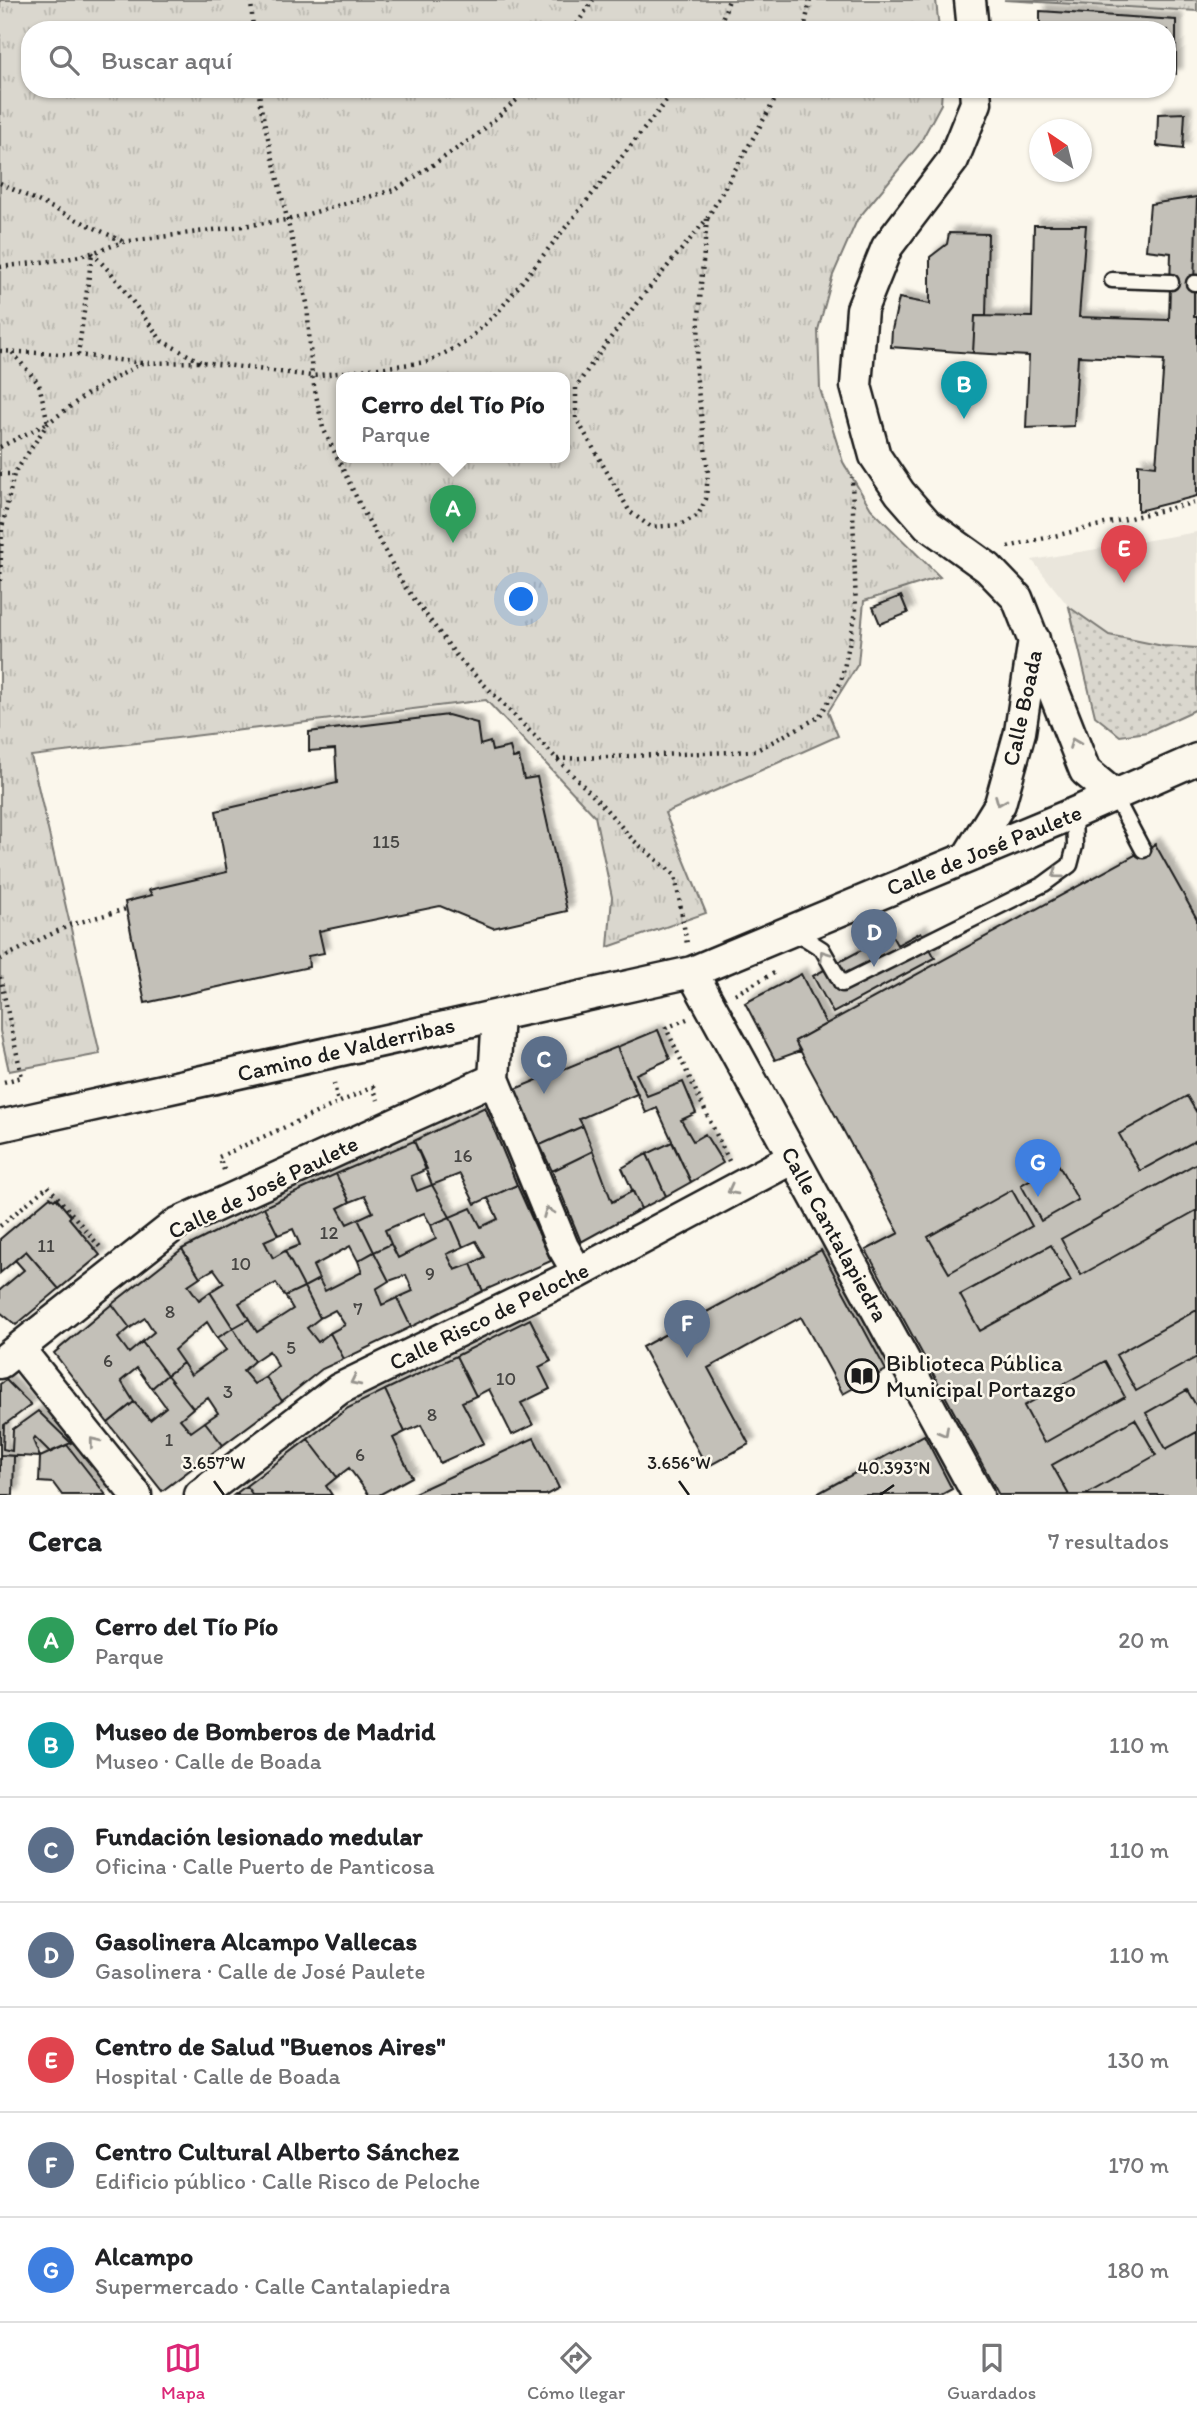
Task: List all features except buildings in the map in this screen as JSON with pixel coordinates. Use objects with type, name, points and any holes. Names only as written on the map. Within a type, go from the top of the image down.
[{"type":"street","points":[[970,0],[972,21]]},
{"type":"street","points":[[976,98],[953,160],[887,247],[862,309],[856,386],[875,456],[900,492],[928,525],[988,568],[1017,598],[1034,639]]},
{"type":"street","name":"Calle Boada","points":[[1034,639],[1085,771],[1114,795]]},
{"type":"street","name":"Calle Boada","points":[[968,856],[1000,804],[1020,732],[1034,639]]},
{"type":"street","name":"Calle de José Paulete","points":[[692,972],[1197,759]]},
{"type":"street","name":"Camino de Valderribas","points":[[0,1126],[692,972]]},
{"type":"street","name":"Calle Cantalapiedra","points":[[692,972],[978,1495]]},
{"type":"street","points":[[498,1015],[494,1079],[563,1247],[578,1273]]},
{"type":"street","name":"Calle de José Paulete","points":[[10,1356],[176,1224],[494,1079]]},
{"type":"street","name":"Calle Risco de Peloche","points":[[200,1495],[339,1389],[578,1273],[793,1158]]},
{"type":"street","points":[[10,1356],[136,1495]]},
{"type":"lane","points":[[1112,280],[1171,282]]},
{"type":"lane","points":[[1114,795],[1143,850]]},
{"type":"lane","points":[[792,930],[822,949],[842,984],[1044,884],[1070,865],[1075,846],[1074,813]]},
{"type":"path","points":[[251,0],[252,21]]},
{"type":"path","points":[[579,21],[593,0]]},
{"type":"path","points":[[721,21],[729,0]]},
{"type":"path","points":[[806,21],[810,0]]},
{"type":"path","points":[[260,98],[307,303],[312,376],[323,428],[336,455]]},
{"type":"path","points":[[0,267],[93,253],[123,242],[287,220],[397,189],[477,135],[519,98]]},
{"type":"path","points":[[345,372],[428,362],[466,342],[498,312],[669,98]]},
{"type":"path","points":[[707,219],[696,373],[708,472],[706,499],[698,515],[680,525],[651,527],[630,512],[576,418],[576,387],[636,304],[707,219],[776,98]]},
{"type":"path","points":[[0,183],[123,242]]},
{"type":"path","points":[[93,253],[162,341],[202,362]]},
{"type":"path","points":[[78,355],[93,253]]},
{"type":"path","points":[[0,351],[78,355],[142,363],[202,362],[312,376],[336,373]]},
{"type":"path","points":[[0,581],[2,528],[14,474],[48,424],[39,384],[12,352]]},
{"type":"path","points":[[0,447],[48,424],[88,394],[142,363]]},
{"type":"path","points":[[557,759],[755,751],[820,717],[841,682],[856,612],[852,474],[875,456]]},
{"type":"path","points":[[340,463],[403,584],[459,659],[633,840],[675,875],[692,972]]},
{"type":"path","points":[[0,474],[14,474]]},
{"type":"path","points":[[1000,549],[1197,502]]},
{"type":"path","points":[[0,959],[70,925],[126,909]]},
{"type":"path","points":[[0,977],[22,1077],[0,1083]]},
{"type":"path","points":[[334,1083],[338,1103]]},
{"type":"path","points":[[0,1226],[48,1186],[108,1256]]},
{"type":"shaded area","points":[[1197,532],[1197,648],[1163,646],[1109,635],[1069,607],[1032,560]]},
{"type":"green space","points":[[0,0],[936,0],[938,21],[21,21],[21,98],[941,98],[941,104],[919,145],[857,220],[833,275],[818,330],[820,389],[843,462],[871,509],[940,577],[864,601],[858,664],[828,712],[838,736],[665,813],[706,913],[608,947],[612,897],[595,816],[486,700],[31,756],[100,1054],[9,1071],[0,1031]]},
{"type":"green space","points":[[1004,0],[1197,0],[1197,11]]},
{"type":"green space","points":[[1069,607],[1109,635],[1163,646],[1197,648],[1197,709],[1147,732],[1120,736],[1095,716]]},
{"type":"place","name":"Museo de Bomberos de Madrid","points":[[964,419]]},
{"type":"place","name":"Cerro del Tío Pío","points":[[453,543]]},
{"type":"place","name":"Centro de Salud \"Buenos Aires\"","points":[[1124,583]]},
{"type":"place","name":"Gasolinera Alcampo Vallecas","points":[[874,967]]},
{"type":"place","name":"Fundación lesionado medular","points":[[544,1094]]},
{"type":"place","name":"Alcampo","points":[[1038,1197]]},
{"type":"place","name":"Centro Cultural Alberto Sánchez","points":[[687,1358]]},
{"type":"place","name":"Biblioteca Pública Municipal Portazgo","points":[[862,1376]]}]
